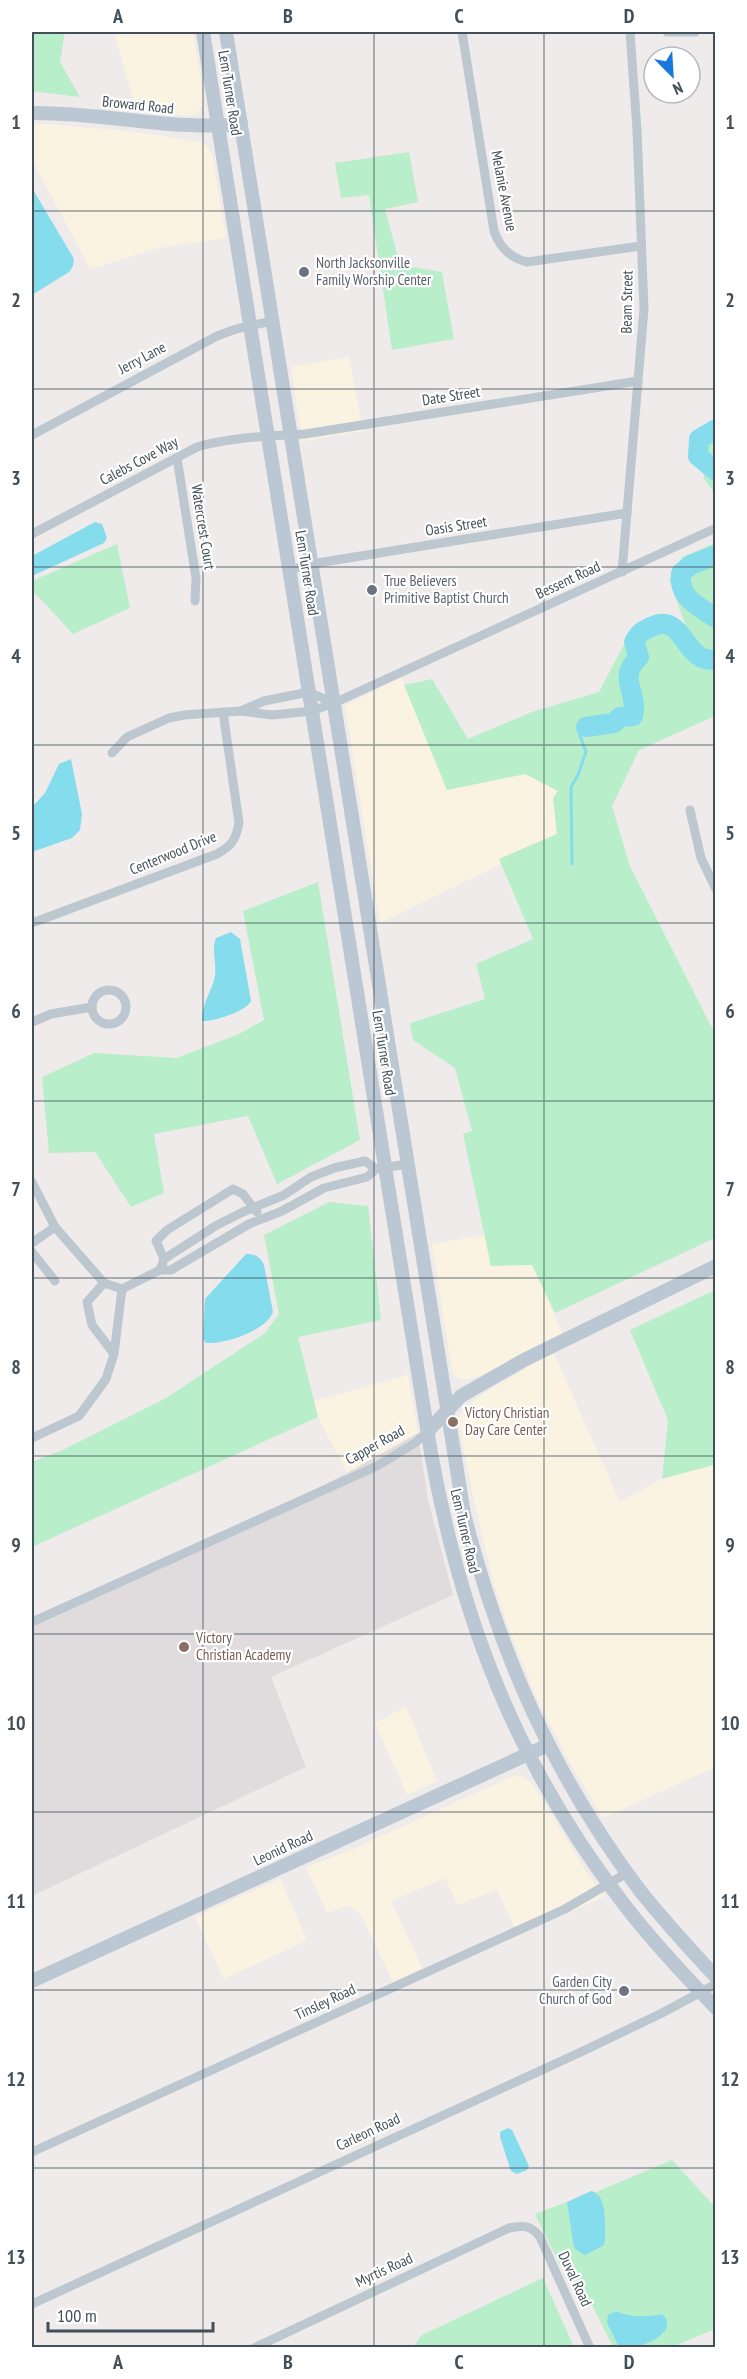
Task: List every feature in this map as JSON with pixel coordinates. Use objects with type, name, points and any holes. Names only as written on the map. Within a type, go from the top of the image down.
[{"type":"main road","name":"Lem Turner Road","points":[[203,32],[348,934],[381,1168],[443,1519],[460,1582],[493,1677],[527,1754],[562,1816],[608,1884],[646,1933],[716,2008]]},
{"type":"main road","name":"Lem Turner Road","points":[[226,32],[464,1515],[480,1576],[507,1656],[548,1745],[581,1804],[627,1873],[663,1919],[716,1977]]},
{"type":"main road","name":"Broward Road","points":[[32,113],[86,115],[163,125],[218,127],[241,124]]},
{"type":"main road","points":[[348,934],[370,930]]},
{"type":"main road","name":"Capper Road","points":[[428,1431],[461,1396],[546,1348],[716,1266]]},
{"type":"main road","name":"Leonid Road","points":[[32,1981],[548,1745]]},
{"type":"street","name":"Melanie Avenue","points":[[462,32],[494,231],[498,242],[516,259],[527,262],[642,246]]},
{"type":"street","name":"Beam Street","points":[[622,572],[644,309],[637,130],[630,32]]},
{"type":"street","points":[[667,32],[694,32]]},
{"type":"street","name":"Jerry Lane","points":[[32,435],[217,336],[272,321]]},
{"type":"street","name":"Date Street","points":[[268,436],[291,435],[638,381]]},
{"type":"street","name":"Calebs Cove Way","points":[[32,534],[197,447],[268,436]]},
{"type":"street","name":"Watercrest Court","points":[[177,458],[196,578],[195,601]]},
{"type":"street","name":"Oasis Street","points":[[290,570],[311,564],[627,513]]},
{"type":"street","name":"Bessent Road","points":[[112,753],[127,737],[169,718],[241,711],[272,715],[312,711],[334,704],[716,528]]},
{"type":"street","points":[[309,692],[334,704]]},
{"type":"street","name":"Bessent Road","points":[[241,711],[264,701],[309,692]]},
{"type":"street","name":"Centerwood Drive","points":[[32,923],[218,854],[230,847],[237,838],[239,823],[223,712]]},
{"type":"street","points":[[690,810],[701,858],[716,889]]},
{"type":"street","points":[[32,1022],[51,1014],[92,1007]]},
{"type":"street","points":[[160,1270],[164,1259],[217,1226],[284,1195],[311,1177],[334,1168],[364,1161],[381,1168]]},
{"type":"street","points":[[32,1182],[55,1227],[104,1283],[122,1289],[160,1270],[171,1270],[260,1219],[282,1211],[324,1188],[367,1177],[381,1168],[408,1164]]},
{"type":"street","points":[[164,1259],[156,1241],[167,1230],[233,1189],[243,1194],[255,1207],[260,1219]]},
{"type":"street","points":[[32,1243],[55,1227]]},
{"type":"street","points":[[32,1252],[55,1281]]},
{"type":"street","points":[[104,1283],[87,1302],[92,1325],[114,1354]]},
{"type":"street","points":[[32,1438],[79,1416],[106,1378],[114,1354],[122,1289]]},
{"type":"street","name":"Capper Road","points":[[32,1622],[377,1466],[415,1443],[428,1431]]},
{"type":"street","name":"Tinsley Road","points":[[32,2152],[565,1909],[627,1873]]},
{"type":"street","name":"Carleon Road","points":[[32,2304],[582,2052],[716,1984]]},
{"type":"street","name":"Myrtis Road","points":[[254,2348],[509,2228],[528,2227]]},
{"type":"street","name":"Duval Road","points":[[528,2227],[540,2237],[590,2348]]},
{"type":"shaded area","points":[[114,32],[193,32],[203,95],[202,106],[197,113],[191,116],[136,110]]},
{"type":"shaded area","points":[[46,124],[136,132],[201,142],[212,154],[226,238],[158,248],[90,269],[32,159],[32,125]]},
{"type":"shaded area","points":[[349,357],[363,431],[302,441],[291,367]]},
{"type":"shaded area","points":[[401,677],[447,790],[526,774],[558,791],[553,798],[557,834],[500,859],[501,864],[380,923],[345,706]]},
{"type":"shaded area","points":[[485,1235],[491,1266],[532,1264],[562,1333],[478,1377],[464,1380],[454,1376],[452,1370],[432,1244]]},
{"type":"shaded area","points":[[553,1352],[620,1502],[662,1479],[713,1465],[715,1467],[715,1767],[603,1818],[568,1759],[536,1696],[507,1624],[493,1581],[472,1492],[459,1423],[460,1415],[465,1408],[483,1394]]},
{"type":"shaded area","points":[[408,1375],[418,1433],[347,1473],[318,1417],[314,1401]]},
{"type":"shaded area","name":"Victory Christian Academy","points":[[418,1433],[428,1500],[453,1595],[271,1677],[306,1767],[32,1896],[32,1617],[308,1493]]},
{"type":"shaded area","points":[[406,1707],[437,1781],[407,1795],[375,1723]]},
{"type":"shaded area","points":[[521,1776],[532,1783],[587,1873],[605,1896],[518,1935],[497,1889],[458,1905],[445,1878],[391,1901],[422,1968],[393,1982],[361,1915],[349,1905],[327,1913],[306,1867],[356,1848],[511,1777]]},
{"type":"shaded area","points":[[280,1879],[307,1940],[224,1979],[195,1917]]},
{"type":"green space","points":[[32,32],[65,32],[60,62],[80,97],[32,91]]},
{"type":"green space","points":[[409,152],[418,202],[385,209],[400,265],[442,272],[454,339],[392,350],[369,195],[341,198],[335,163]]},
{"type":"green space","points":[[715,420],[715,494],[704,479],[704,470],[689,449],[694,433]]},
{"type":"green space","points":[[715,543],[715,716],[639,750],[612,806],[630,866],[715,1034],[715,1238],[555,1313],[532,1265],[491,1266],[463,1134],[472,1131],[455,1068],[413,1040],[410,1023],[485,999],[476,964],[533,939],[499,859],[557,834],[553,798],[558,791],[525,774],[447,790],[404,685],[432,679],[468,739],[532,712],[599,692],[630,633],[655,617],[685,624],[669,579],[682,557]]},
{"type":"green space","points":[[117,544],[130,608],[73,634],[32,590],[32,581]]},
{"type":"green space","points":[[318,882],[360,1140],[277,1184],[248,1116],[154,1134],[164,1193],[131,1207],[95,1152],[49,1153],[42,1077],[94,1053],[177,1058],[239,1034],[264,1020],[243,911]]},
{"type":"green space","points":[[329,1202],[368,1206],[381,1320],[298,1337],[318,1417],[32,1547],[32,1462],[65,1449],[166,1398],[265,1333],[279,1314],[264,1235]]},
{"type":"green space","points":[[715,1290],[715,1467],[713,1465],[662,1479],[668,1420],[630,1330]]},
{"type":"green space","points":[[672,2160],[715,2207],[715,2329],[672,2347],[637,2347],[664,2333],[662,2314],[639,2316],[616,2311],[607,2323],[619,2347],[613,2347],[585,2291],[567,2279],[535,2214],[567,2202],[573,2243],[605,2241],[604,2209],[596,2192]]},
{"type":"green space","points":[[543,2278],[574,2347],[413,2347],[422,2335]]},
{"type":"water","points":[[32,188],[74,259],[69,272],[32,295]]},
{"type":"water","points":[[95,522],[102,524],[107,538],[104,543],[32,576],[32,556]]},
{"type":"water","points":[[71,759],[82,814],[80,830],[72,838],[32,852],[32,807],[45,793],[59,764]]},
{"type":"water","points":[[231,932],[240,939],[251,1001],[229,1015],[202,1021],[203,1009],[215,976],[216,938]]},
{"type":"water","points":[[246,1254],[257,1256],[264,1265],[273,1312],[262,1325],[244,1335],[234,1339],[206,1343],[203,1339],[205,1299]]},
{"type":"water","points":[[508,2128],[512,2130],[529,2166],[527,2170],[517,2174],[511,2171],[500,2137],[500,2132]]},
{"type":"water","points":[[591,2191],[596,2193],[603,2204],[605,2241],[603,2246],[585,2255],[575,2249],[567,2202]]},
{"type":"water","points":[[616,2311],[639,2316],[662,2314],[667,2325],[662,2334],[651,2341],[634,2348],[619,2347],[607,2323],[608,2315]]},
{"type":"waterway","points":[[716,429],[699,439],[698,456],[716,471]]},
{"type":"waterway","points":[[716,555],[691,565],[681,573],[681,582],[686,595],[696,605],[716,618]]},
{"type":"waterway","points":[[586,727],[614,723],[620,717],[633,716],[634,707],[629,672],[639,657],[634,642],[645,630],[660,624],[668,625],[680,634],[696,654],[702,658],[716,660]]},
{"type":"waterway","points":[[572,864],[571,787],[586,752],[579,733],[586,727]]},
{"type":"place","name":"North Jacksonville Family Worship Center","points":[[304,272]]},
{"type":"place","name":"True Believers Primitive Baptist Church","points":[[372,590]]},
{"type":"place","name":"Victory Christian Day Care Center","points":[[453,1422]]},
{"type":"place","name":"Victory Christian Academy","points":[[184,1647]]},
{"type":"place","name":"Garden City Church of God","points":[[624,1991]]}]
